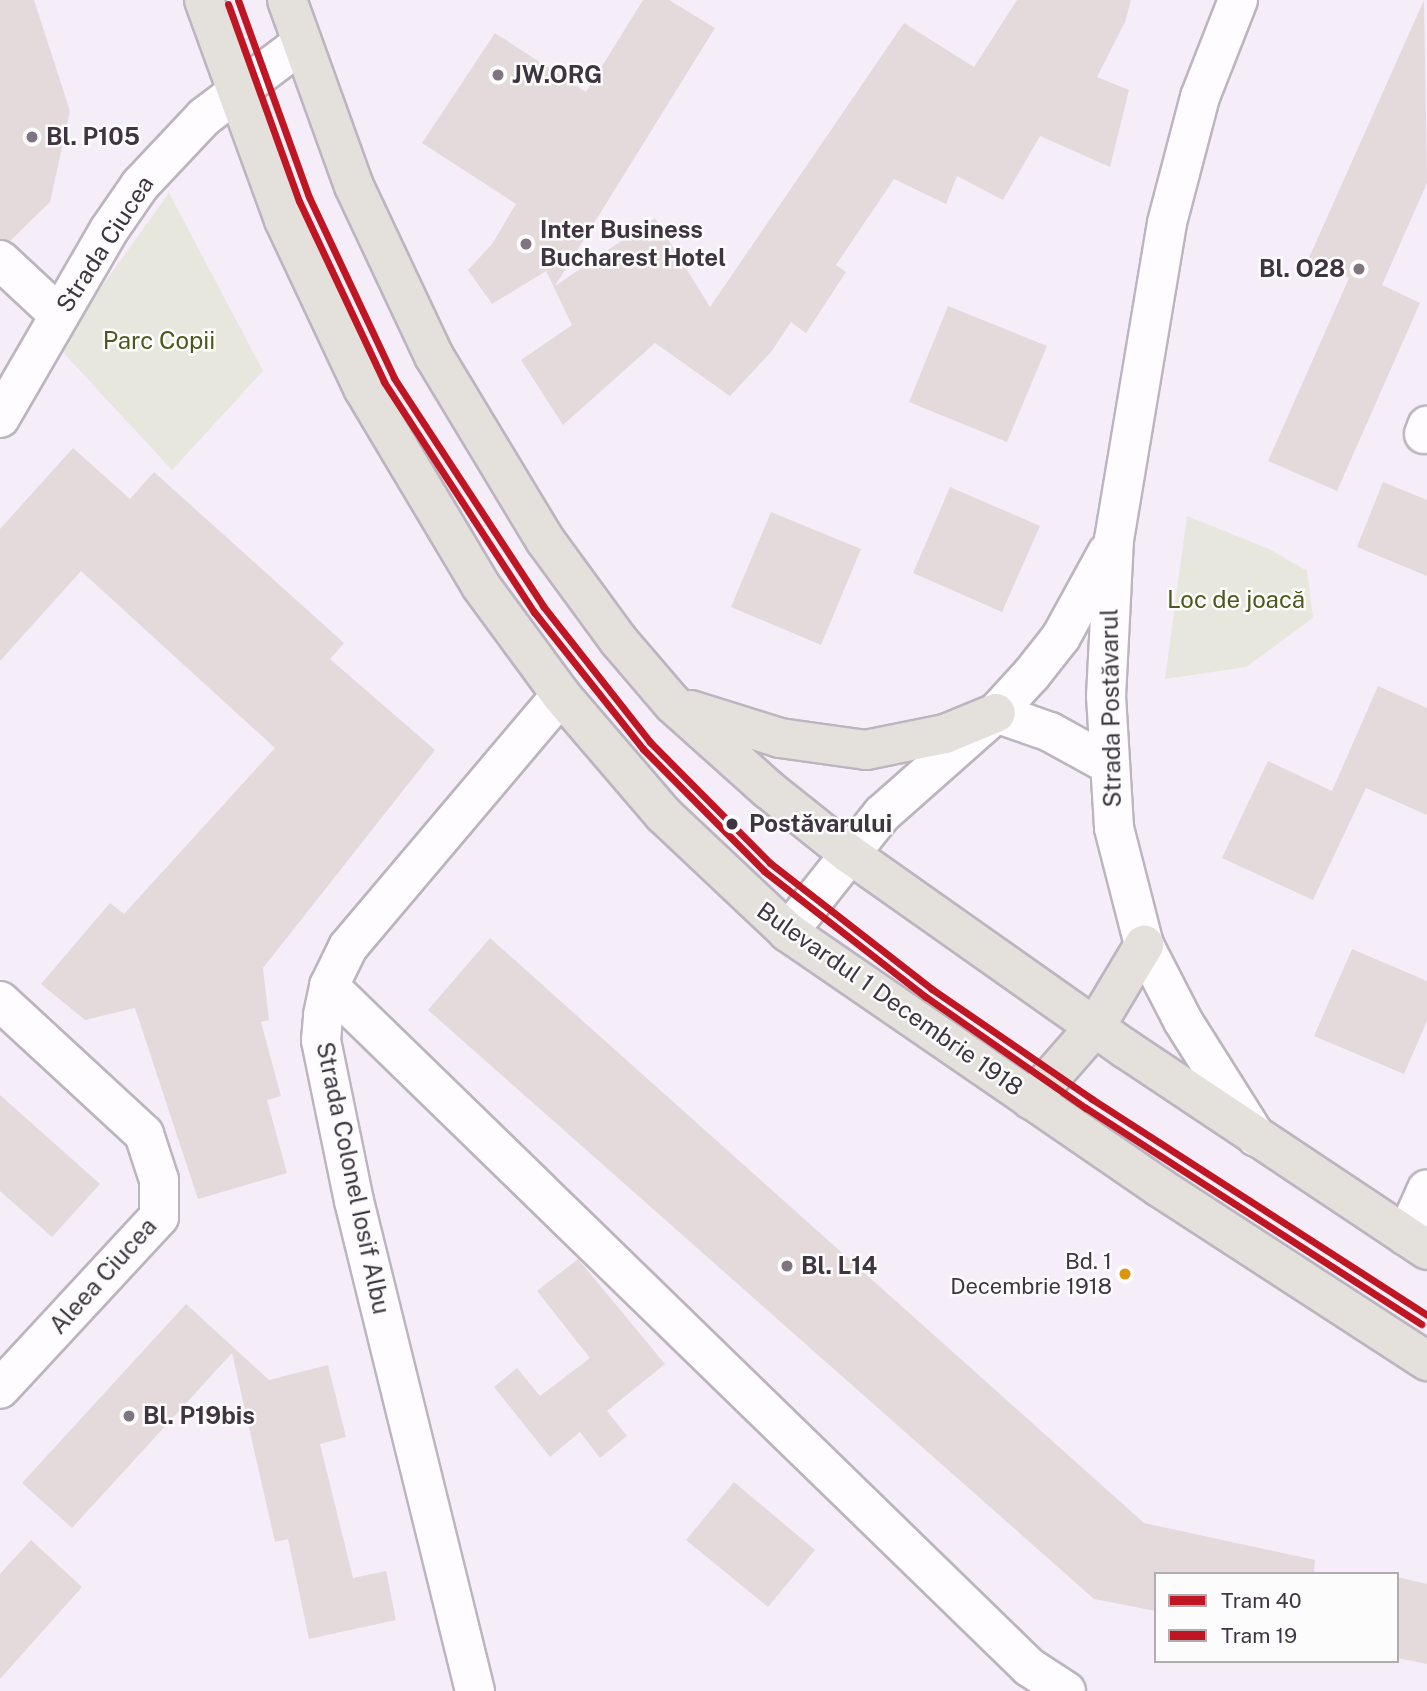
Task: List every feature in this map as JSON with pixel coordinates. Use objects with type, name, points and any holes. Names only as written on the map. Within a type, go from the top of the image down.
[{"type":"main road","name":"Bulevardul 1 Decembrie 1918","points":[[204,0],[234,90],[284,220],[363,388],[481,586],[561,695],[672,824],[788,932],[1031,1100],[1427,1361]]},
{"type":"main road","points":[[287,0],[354,186],[433,356],[545,540],[619,641],[673,704],[769,790],[848,853],[1095,1027],[1416,1243]]},
{"type":"main road","points":[[673,704],[780,738],[866,750],[933,738],[996,713]]},
{"type":"main road","points":[[1031,1100],[1095,1027],[1144,945]]},
{"type":"street","name":"Strada Postăvarul","points":[[1238,0],[1200,97],[1167,223],[1114,539],[1107,632],[1108,764],[1121,862],[1144,945],[1177,1010],[1256,1137]]},
{"type":"street","name":"Strada Ciucea","points":[[0,418],[59,315],[140,185],[234,90],[302,43]]},
{"type":"street","points":[[0,260],[59,315]]},
{"type":"street","name":"Strada Postăvarul","points":[[788,932],[848,853],[883,814],[996,713],[1061,636],[1114,539]]},
{"type":"street","name":"Strada Colonel Iosif Albu","points":[[475,1691],[354,1201],[321,1040],[328,986],[348,947],[561,695]]},
{"type":"street","points":[[996,713],[1050,732],[1108,764]]},
{"type":"street","points":[[328,986],[1029,1667],[1066,1691]]},
{"type":"street","name":"Aleea Ciucea","points":[[0,1001],[144,1134],[159,1180],[159,1217],[0,1389]]},
{"type":"street","points":[[1416,1243],[1427,1188]]},
{"type":"green space","name":"Parc Copii","points":[[169,193],[263,371],[172,470],[58,347]]},
{"type":"green space","name":"Loc de joacă","points":[[1187,516],[1269,549],[1307,571],[1313,618],[1246,667],[1165,679]]},
{"type":"building","name":"Bl. P105","points":[[0,0],[34,0],[70,111],[50,202],[10,241],[0,239]]},
{"type":"building","points":[[643,0],[669,0],[715,28],[555,286],[655,218],[710,307],[904,23],[974,67],[1017,0],[1131,0],[1125,22],[1097,77],[1129,90],[1110,167],[1040,136],[1003,200],[957,176],[946,204],[894,179],[836,265],[846,272],[806,333],[791,322],[771,352],[730,396],[655,343],[563,425],[521,360],[572,325],[546,271],[492,304],[468,270],[492,244],[516,204],[422,143],[495,33],[586,92]]},
{"type":"building","name":"Bl. O28","points":[[1424,0],[1427,183],[1382,285],[1420,303],[1337,491],[1268,461],[1349,278],[1308,260]]},
{"type":"building","points":[[948,306],[1047,346],[1007,442],[909,402]]},
{"type":"building","points":[[73,448],[130,499],[154,472],[344,643],[330,659],[435,750],[263,968],[269,1020],[261,1022],[281,1096],[267,1100],[287,1173],[198,1199],[135,1008],[85,1020],[41,984],[110,903],[124,914],[275,748],[81,571],[0,661],[0,529]]},
{"type":"building","points":[[1383,482],[1427,500],[1427,576],[1357,547]]},
{"type":"building","points":[[950,487],[1040,526],[1002,612],[913,573]]},
{"type":"building","points":[[771,512],[861,549],[821,645],[731,607]]},
{"type":"building","points":[[1378,686],[1427,708],[1427,815],[1366,788],[1313,900],[1222,858],[1268,761],[1332,791]]},
{"type":"building","name":"Bl. L14","points":[[490,938],[1144,1523],[1315,1560],[1314,1572],[1154,1572],[1154,1611],[1094,1599],[428,1010]]},
{"type":"building","points":[[1352,949],[1427,981],[1427,1021],[1404,1074],[1314,1036]]},
{"type":"building","points":[[0,1095],[100,1184],[52,1237],[0,1191]]},
{"type":"building","points":[[578,1259],[665,1364],[607,1411],[627,1436],[600,1458],[580,1432],[550,1457],[494,1387],[517,1368],[540,1396],[590,1358],[537,1291]]},
{"type":"building","points":[[186,1304],[269,1380],[328,1365],[346,1437],[320,1444],[353,1578],[386,1571],[396,1620],[309,1639],[288,1539],[275,1542],[232,1353],[72,1528],[22,1483]]},
{"type":"building","points":[[734,1482],[815,1550],[768,1607],[686,1540]]},
{"type":"building","points":[[31,1540],[82,1587],[0,1679],[0,1574]]},
{"type":"building","points":[[1399,1577],[1427,1584],[1427,1664],[1399,1658]]},
{"type":"tram line","name":"40","points":[[238,0],[309,197],[394,378],[543,606],[650,742],[770,863],[932,989],[1092,1099],[1427,1315]]},
{"type":"tram line","name":"19","points":[[228,4],[299,201],[384,382],[534,612],[643,749],[764,871],[926,997],[1086,1108],[1421,1324]]},
{"type":"place","name":"JW.ORG","points":[[498,75]]},
{"type":"place","name":"Bl. P105","points":[[32,137]]},
{"type":"place","name":"Inter Business Bucharest Hotel","points":[[526,244]]},
{"type":"place","name":"Bl. O28","points":[[1359,269]]},
{"type":"place","name":"Postăvarului","points":[[732,824]]},
{"type":"place","name":"Bl. L14","points":[[787,1266]]},
{"type":"place","name":"Bd. 1 Decembrie 1918","points":[[1125,1274]]},
{"type":"place","name":"Bl. P19bis","points":[[129,1416]]}]
